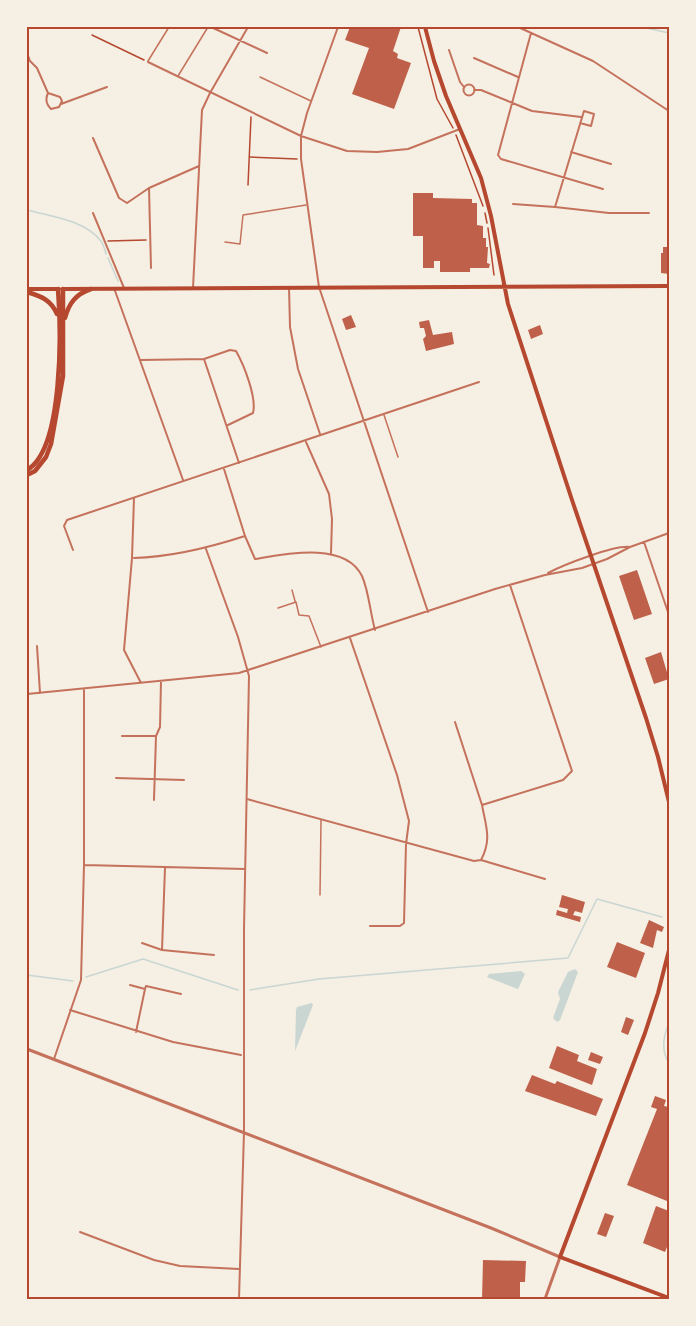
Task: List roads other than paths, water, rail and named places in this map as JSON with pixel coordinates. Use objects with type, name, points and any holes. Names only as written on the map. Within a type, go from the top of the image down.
[{"type":"highway","points":[[27,470],[42,455],[47,442],[59,379],[60,289]]},
{"type":"highway","points":[[27,475],[34,471],[46,457],[51,444],[63,376],[60,289]]},
{"type":"highway","points":[[63,327],[67,311],[74,299],[81,292],[91,289]]},
{"type":"highway","points":[[27,291],[54,305],[59,316]]},
{"type":"main road","points":[[425,27],[437,70],[481,178],[503,286],[658,757],[669,802]]},
{"type":"main road","points":[[27,291],[114,288],[669,286]]},
{"type":"main road","points":[[669,950],[645,1033],[560,1257],[669,1298]]},
{"type":"street","points":[[209,27],[267,52]]},
{"type":"street","points":[[193,288],[202,110],[248,27]]},
{"type":"street","points":[[338,27],[301,136],[301,159],[319,287],[429,612]]},
{"type":"street","points":[[518,27],[593,61],[669,111]]},
{"type":"street","points":[[531,33],[497,153],[499,158],[603,189]]},
{"type":"street","points":[[448,50],[464,87],[463,92],[467,95],[473,94],[474,90]]},
{"type":"street","points":[[27,53],[30,61],[37,68],[48,93],[46,98],[48,106],[55,109],[61,104],[107,87]]},
{"type":"street","points":[[474,58],[518,77]]},
{"type":"street","points":[[148,62],[301,136],[347,151],[377,152],[408,149],[460,129]]},
{"type":"street","points":[[464,87],[469,84],[474,90]]},
{"type":"street","points":[[474,90],[481,90],[532,111],[582,117]]},
{"type":"street","points":[[48,93],[60,97],[61,104]]},
{"type":"street","points":[[555,207],[563,177],[580,123],[584,111],[594,114],[591,126],[580,123]]},
{"type":"street","points":[[93,138],[119,198],[127,203],[149,188],[199,166]]},
{"type":"street","points":[[571,152],[611,164]]},
{"type":"street","points":[[149,188],[151,268]]},
{"type":"street","points":[[513,204],[609,213],[649,213]]},
{"type":"street","points":[[93,213],[124,288]]},
{"type":"street","points":[[289,287],[290,327],[298,369],[320,434]]},
{"type":"street","points":[[114,288],[183,480]]},
{"type":"street","points":[[141,360],[204,359],[231,350],[236,351],[255,405],[253,413],[227,426]]},
{"type":"street","points":[[204,359],[239,463]]},
{"type":"street","points":[[73,550],[64,526],[66,521],[479,382]]},
{"type":"street","points":[[306,442],[329,494],[332,519],[331,553]]},
{"type":"street","points":[[223,468],[245,536],[255,559],[285,554],[331,553],[349,560],[363,578],[375,630]]},
{"type":"street","points":[[134,498],[132,558],[124,650],[141,683]]},
{"type":"street","points":[[545,575],[594,564],[630,547],[669,533]]},
{"type":"street","points":[[132,558],[160,558],[206,549],[245,536]]},
{"type":"street","points":[[644,542],[669,615]]},
{"type":"street","points":[[27,694],[84,690],[247,671],[545,575],[624,546],[630,547]]},
{"type":"street","points":[[206,549],[238,637],[247,671],[249,729],[242,1055],[244,1132],[239,1299]]},
{"type":"street","points":[[482,805],[563,780],[572,771],[510,585]]},
{"type":"street","points":[[350,638],[397,776],[409,821],[406,844],[404,923],[400,926],[370,926]]},
{"type":"street","points":[[38,646],[40,693]]},
{"type":"street","points":[[154,800],[161,681]]},
{"type":"street","points":[[54,1059],[81,980],[84,865],[84,690]]},
{"type":"street","points":[[455,722],[482,805],[489,839],[481,860]]},
{"type":"street","points":[[122,736],[156,736]]},
{"type":"street","points":[[116,778],[184,780]]},
{"type":"street","points":[[247,799],[406,844],[474,861],[481,860],[545,879]]},
{"type":"street","points":[[84,865],[245,869]]},
{"type":"street","points":[[162,950],[165,868]]},
{"type":"street","points":[[142,943],[162,950],[214,955]]},
{"type":"street","points":[[130,985],[145,989]]},
{"type":"street","points":[[136,1032],[146,986],[180,994]]},
{"type":"street","points":[[70,1011],[172,1042],[242,1055]]},
{"type":"street","points":[[27,1049],[491,1228],[560,1257],[545,1299]]},
{"type":"street","points":[[80,1232],[154,1260],[180,1266],[239,1269]]},
{"type":"lane","points":[[148,62],[169,27]]},
{"type":"lane","points":[[177,76],[209,27]]},
{"type":"lane","points":[[260,77],[311,102]]},
{"type":"lane","points":[[225,242],[240,244],[243,215],[308,205]]},
{"type":"lane","points":[[384,414],[398,456]]},
{"type":"lane","points":[[292,590],[299,615],[309,616],[321,647]]},
{"type":"lane","points":[[278,608],[296,602]]},
{"type":"lane","points":[[320,896],[321,820]]},
{"type":"waterway","points":[[642,27],[669,33]]},
{"type":"waterway","points":[[27,210],[67,220],[86,228],[101,241],[106,254]]},
{"type":"waterway","points":[[108,258],[118,281]]},
{"type":"waterway","points":[[250,990],[319,979],[568,958],[597,899],[662,917]]},
{"type":"waterway","points":[[86,977],[143,959],[238,990]]},
{"type":"waterway","points":[[27,975],[73,981]]},
{"type":"waterway","points":[[669,1024],[664,1044],[666,1059],[669,1063]]}]
